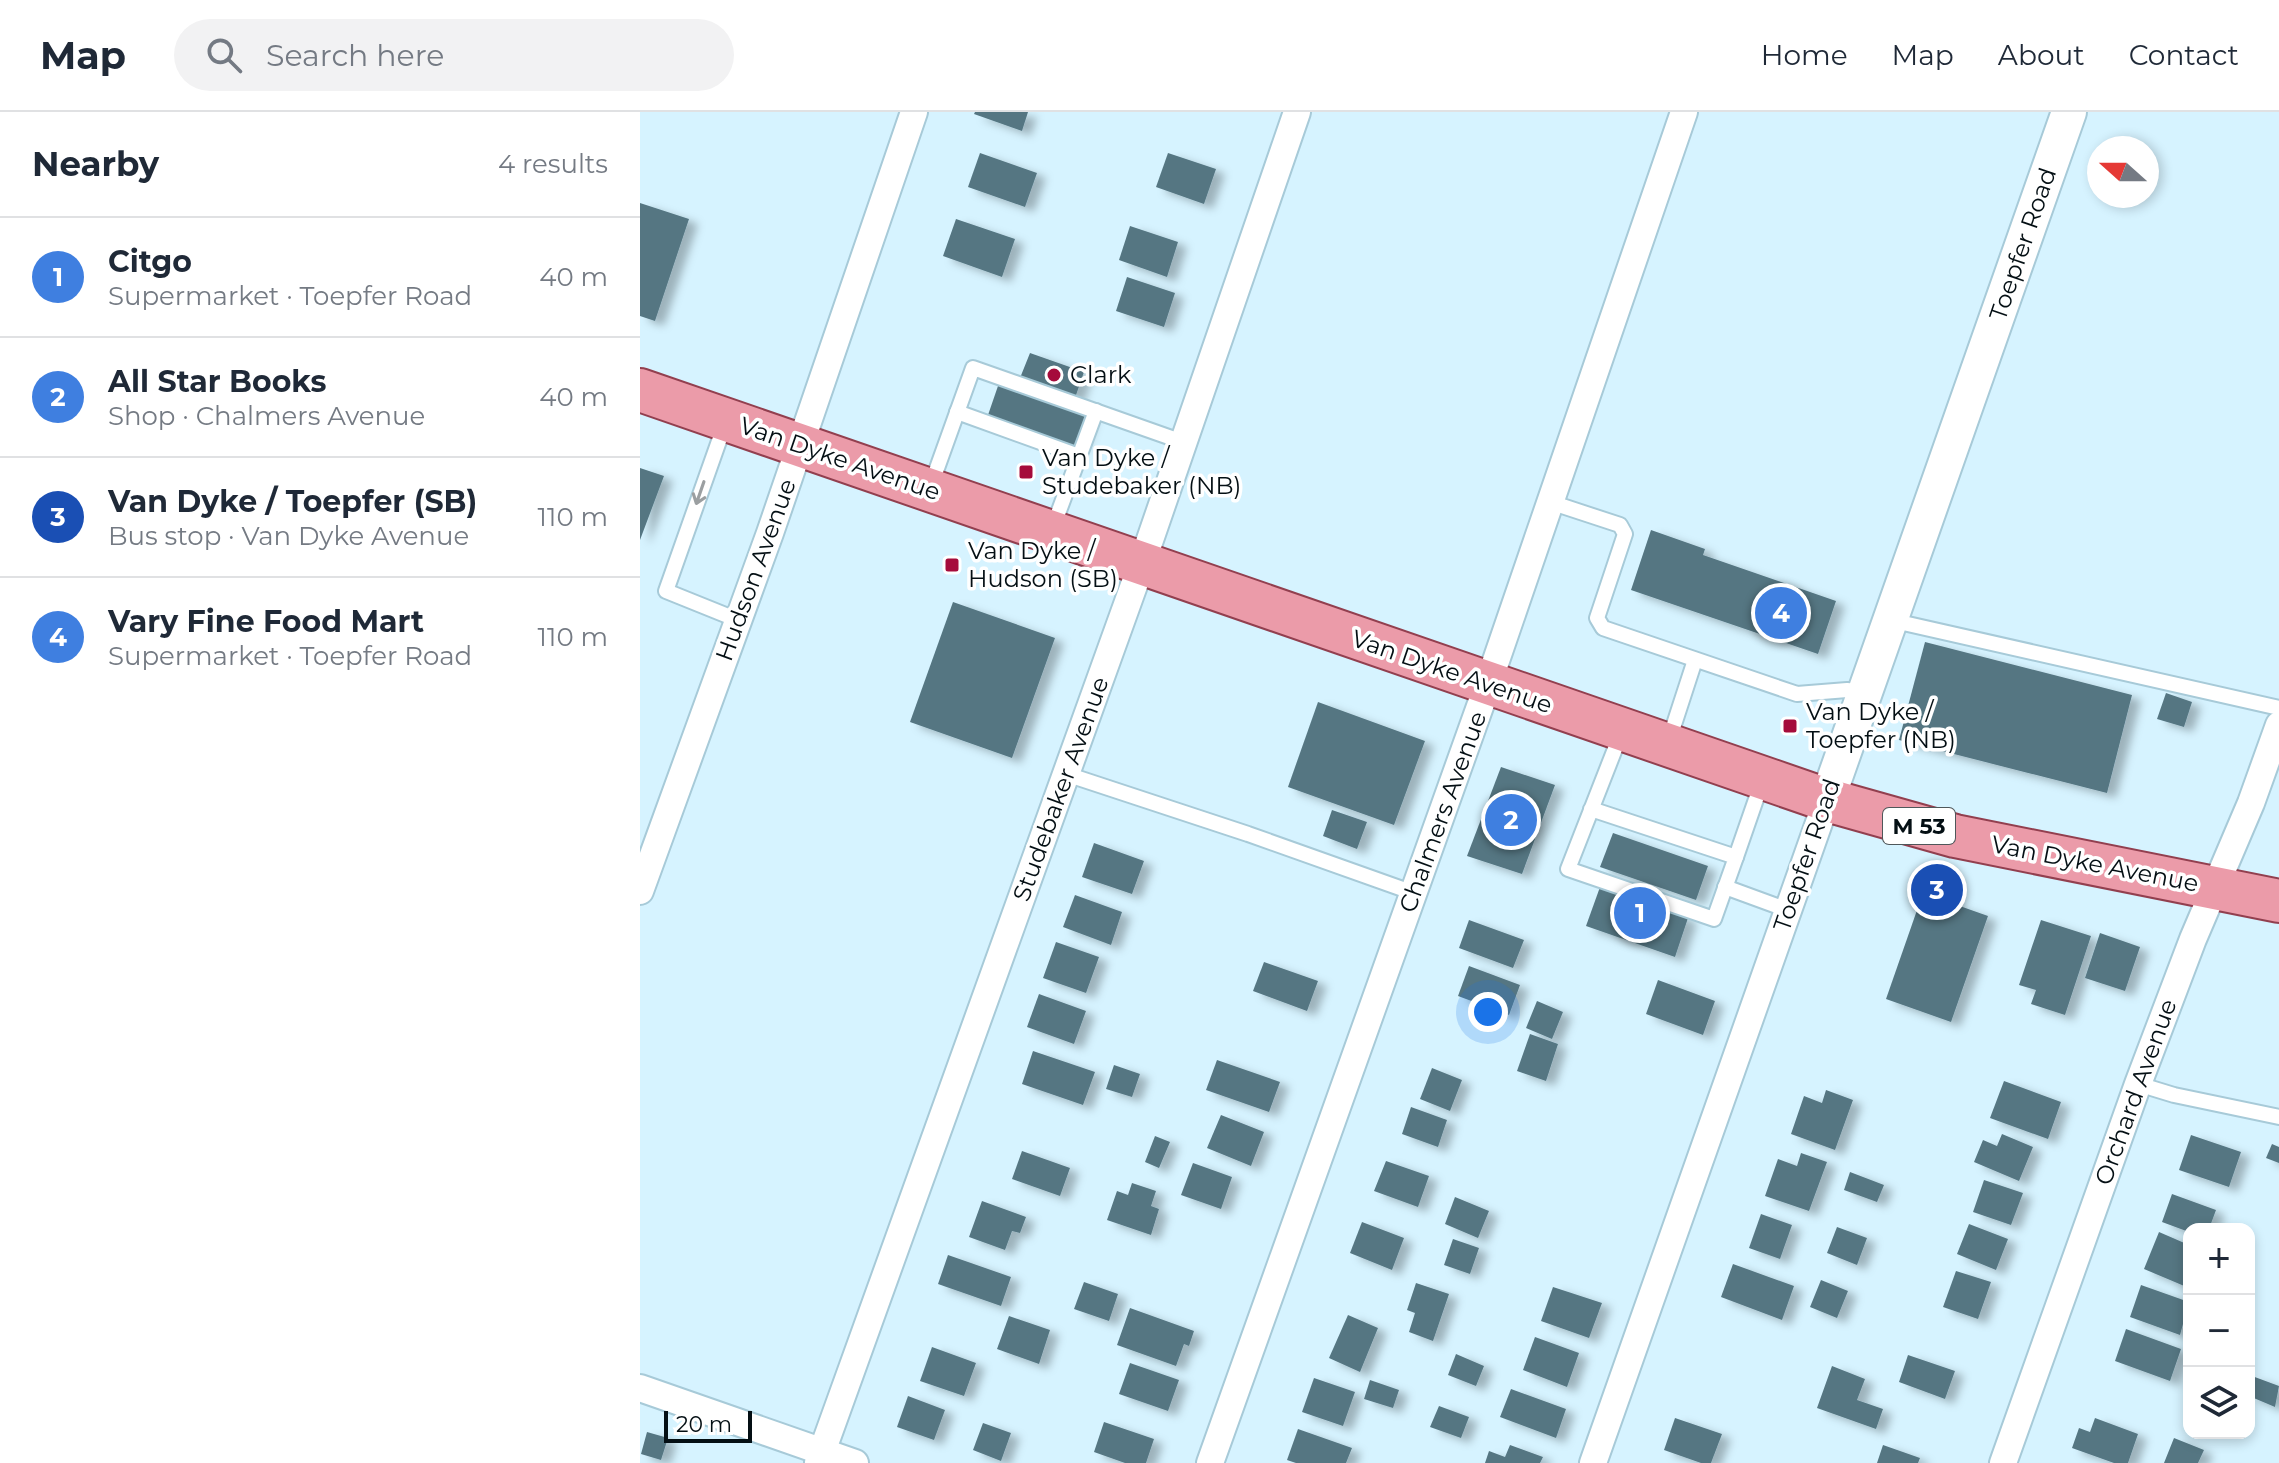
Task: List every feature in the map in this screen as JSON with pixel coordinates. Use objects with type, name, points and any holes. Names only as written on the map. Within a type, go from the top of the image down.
[{"type":"main road","name":"Van Dyke Avenue","points":[[640,390],[1827,800],[1953,835],[2279,901]]},
{"type":"street","name":"Hudson Avenue","points":[[640,891],[800,445],[914,112]]},
{"type":"street","name":"Studebaker Avenue","points":[[820,1458],[1142,563],[1297,112]]},
{"type":"street","name":"Chalmers Avenue","points":[[1210,1463],[1488,684],[1684,112]]},
{"type":"street","name":"Toepfer Road","points":[[1593,1463],[2069,112]]},
{"type":"street","name":"Orchard Avenue","points":[[2003,1463],[2138,1084],[2279,725]]},
{"type":"street","points":[[640,1388],[820,1458],[855,1463]]},
{"type":"lane","points":[[930,489],[973,368],[1183,442]]},
{"type":"lane","points":[[1051,532],[1096,411]]},
{"type":"lane","points":[[957,412],[1079,456]]},
{"type":"lane","points":[[726,419],[666,591],[738,620]]},
{"type":"lane","points":[[1550,502],[1620,525],[1625,534],[1597,618],[1603,628],[1797,694],[1847,690],[1865,692]]},
{"type":"lane","points":[[1890,620],[2279,708]]},
{"type":"lane","points":[[1667,746],[1695,660]]},
{"type":"lane","points":[[1622,730],[1568,869],[1619,880],[1668,897],[1714,919],[1763,779]]},
{"type":"lane","points":[[1066,774],[1414,893]]},
{"type":"lane","points":[[1591,809],[1736,857]]},
{"type":"lane","points":[[1632,840],[1637,824]]},
{"type":"lane","points":[[1681,857],[1687,841]]},
{"type":"lane","points":[[1725,887],[1788,910]]},
{"type":"lane","points":[[2138,1084],[2174,1095],[2279,1117]]},
{"type":"building","points":[[975,112],[1028,112],[1022,131]]},
{"type":"building","points":[[980,153],[1037,173],[1025,207],[968,187]]},
{"type":"building","points":[[1168,153],[1216,169],[1204,204],[1156,187]]},
{"type":"building","points":[[640,203],[689,219],[655,321],[640,316]]},
{"type":"building","points":[[956,219],[1015,239],[1002,277],[943,256]]},
{"type":"building","points":[[1130,226],[1178,242],[1167,277],[1119,260]]},
{"type":"building","points":[[1127,277],[1175,293],[1164,327],[1116,311]]},
{"type":"building","points":[[1030,353],[1084,372],[1075,398],[1020,378]]},
{"type":"building","points":[[999,383],[1088,417],[1077,448],[988,415]]},
{"type":"building","points":[[640,468],[664,476],[640,540]]},
{"type":"building","points":[[1651,530],[1705,549],[1703,555],[1836,601],[1818,654],[1631,590]]},
{"type":"building","points":[[953,602],[1055,638],[1012,758],[910,722]]},
{"type":"building","points":[[1925,642],[2132,695],[2107,793],[1899,740]]},
{"type":"building","points":[[2166,693],[2192,702],[2184,727],[2157,719]]},
{"type":"building","points":[[1318,702],[1425,741],[1394,825],[1288,787]]},
{"type":"building","points":[[1501,767],[1555,785],[1522,874],[1467,856]]},
{"type":"building","points":[[1332,810],[1367,822],[1357,849],[1323,836]]},
{"type":"building","points":[[1613,833],[1708,866],[1696,900],[1600,867]]},
{"type":"building","points":[[1094,843],[1144,861],[1132,894],[1082,877]]},
{"type":"building","points":[[1600,887],[1688,918],[1675,957],[1586,926]]},
{"type":"building","points":[[1923,893],[1988,916],[1951,1022],[1886,999]]},
{"type":"building","points":[[1075,895],[1122,912],[1111,945],[1063,927]]},
{"type":"building","points":[[1469,920],[1524,940],[1513,968],[1459,948]]},
{"type":"building","points":[[2041,920],[2091,936],[2065,1015],[2031,1004],[2036,990],[2019,985]]},
{"type":"building","points":[[2100,933],[2140,947],[2125,991],[2085,978]]},
{"type":"building","points":[[1056,942],[1099,957],[1086,993],[1043,978]]},
{"type":"building","points":[[1264,962],[1318,981],[1307,1011],[1253,991]]},
{"type":"building","points":[[1469,966],[1520,985],[1509,1015],[1458,996]]},
{"type":"building","points":[[1658,980],[1715,1001],[1703,1035],[1646,1014]]},
{"type":"building","points":[[1039,994],[1086,1011],[1074,1044],[1027,1027]]},
{"type":"building","points":[[1537,1001],[1563,1012],[1552,1039],[1526,1028]]},
{"type":"building","points":[[1530,1034],[1558,1044],[1546,1081],[1517,1071]]},
{"type":"building","points":[[1033,1051],[1095,1072],[1083,1105],[1022,1084]]},
{"type":"building","points":[[1217,1060],[1280,1082],[1269,1112],[1206,1090]]},
{"type":"building","points":[[1114,1065],[1140,1074],[1132,1097],[1106,1089]]},
{"type":"building","points":[[1432,1068],[1462,1080],[1450,1111],[1420,1099]]},
{"type":"building","points":[[2004,1081],[2061,1102],[2048,1139],[1990,1118]]},
{"type":"building","points":[[1826,1090],[1853,1100],[1835,1150],[1791,1134],[1804,1096],[1822,1103]]},
{"type":"building","points":[[1411,1107],[1447,1120],[1438,1147],[1402,1134]]},
{"type":"building","points":[[1221,1115],[1264,1132],[1251,1166],[1207,1148]]},
{"type":"building","points":[[2002,1134],[2033,1147],[2019,1181],[1974,1162],[1983,1140],[1997,1146]]},
{"type":"building","points":[[2191,1135],[2241,1152],[2229,1187],[2179,1170]]},
{"type":"building","points":[[1155,1136],[1170,1142],[1159,1168],[1145,1162]]},
{"type":"building","points":[[2272,1144],[2279,1147],[2279,1163],[2266,1158]]},
{"type":"building","points":[[1022,1151],[1070,1168],[1060,1196],[1012,1179]]},
{"type":"building","points":[[1801,1153],[1827,1162],[1809,1211],[1765,1196],[1778,1159],[1797,1166]]},
{"type":"building","points":[[1386,1161],[1429,1176],[1418,1207],[1374,1191]]},
{"type":"building","points":[[1193,1163],[1232,1177],[1221,1209],[1181,1195]]},
{"type":"building","points":[[1850,1172],[1884,1185],[1877,1202],[1844,1190]]},
{"type":"building","points":[[1984,1180],[2023,1193],[2011,1225],[1973,1212]]},
{"type":"building","points":[[1132,1183],[1156,1191],[1151,1206],[1159,1209],[1151,1235],[1107,1220],[1117,1191],[1128,1195]]},
{"type":"building","points":[[2172,1194],[2216,1210],[2211,1223],[2183,1223],[2183,1230],[2162,1222]]},
{"type":"building","points":[[1455,1197],[1489,1211],[1478,1238],[1445,1224]]},
{"type":"building","points":[[982,1201],[1026,1217],[1020,1233],[1012,1231],[1005,1250],[969,1237]]},
{"type":"building","points":[[1761,1214],[1792,1225],[1780,1259],[1749,1248]]},
{"type":"building","points":[[1362,1222],[1404,1238],[1392,1270],[1350,1253]]},
{"type":"building","points":[[1969,1224],[2008,1239],[1996,1270],[1957,1254]]},
{"type":"building","points":[[1837,1227],[1867,1238],[1857,1265],[1827,1253]]},
{"type":"building","points":[[2159,1232],[2183,1242],[2183,1285],[2144,1269]]},
{"type":"building","points":[[1453,1239],[1479,1248],[1470,1274],[1444,1265]]},
{"type":"building","points":[[948,1255],[1011,1277],[1001,1306],[938,1284]]},
{"type":"building","points":[[1733,1264],[1794,1286],[1782,1320],[1721,1297]]},
{"type":"building","points":[[1956,1271],[1991,1282],[1978,1319],[1943,1307]]},
{"type":"building","points":[[1821,1280],[1848,1291],[1837,1318],[1810,1307]]},
{"type":"building","points":[[1084,1282],[1118,1294],[1109,1321],[1074,1309]]},
{"type":"building","points":[[1416,1283],[1449,1294],[1433,1341],[1409,1332],[1415,1313],[1407,1310]]},
{"type":"building","points":[[2141,1285],[2183,1300],[2180,1335],[2130,1317]]},
{"type":"building","points":[[1553,1287],[1602,1303],[1589,1338],[1541,1321]]},
{"type":"building","points":[[1130,1308],[1194,1331],[1189,1346],[1184,1344],[1176,1366],[1117,1345]]},
{"type":"building","points":[[1348,1315],[1378,1328],[1360,1372],[1329,1358]]},
{"type":"building","points":[[1009,1316],[1050,1330],[1039,1364],[997,1349]]},
{"type":"building","points":[[2126,1329],[2181,1349],[2170,1381],[2115,1361]]},
{"type":"building","points":[[1535,1337],[1579,1353],[1567,1387],[1523,1370]]},
{"type":"building","points":[[932,1347],[976,1363],[964,1396],[920,1381]]},
{"type":"building","points":[[1456,1354],[1484,1366],[1476,1386],[1448,1375]]},
{"type":"building","points":[[1908,1355],[1955,1371],[1945,1399],[1899,1382]]},
{"type":"building","points":[[1130,1363],[1179,1380],[1168,1411],[1119,1394]]},
{"type":"building","points":[[1832,1366],[1865,1379],[1857,1400],[1883,1409],[1876,1429],[1817,1408]]},
{"type":"building","points":[[2255,1377],[2279,1386],[2275,1407],[2255,1399]]},
{"type":"building","points":[[1314,1378],[1355,1392],[1343,1426],[1302,1412]]},
{"type":"building","points":[[1370,1380],[1399,1390],[1393,1408],[1364,1399]]},
{"type":"building","points":[[1511,1389],[1566,1409],[1556,1438],[1500,1417]]},
{"type":"building","points":[[908,1396],[945,1410],[934,1440],[897,1427]]},
{"type":"building","points":[[1439,1406],[1469,1417],[1461,1438],[1430,1427]]},
{"type":"building","points":[[1675,1418],[1722,1434],[1711,1463],[1701,1463],[1664,1450]]},
{"type":"building","points":[[2095,1418],[2138,1434],[2128,1463],[2114,1463],[2072,1448],[2079,1428],[2090,1432]]},
{"type":"building","points":[[1104,1422],[1154,1439],[1146,1463],[1125,1463],[1094,1452]]},
{"type":"building","points":[[983,1423],[1011,1433],[1001,1461],[973,1450]]},
{"type":"building","points":[[1298,1429],[1352,1448],[1346,1463],[1296,1463],[1287,1460]]},
{"type":"building","points":[[647,1432],[668,1438],[661,1460],[641,1454]]},
{"type":"building","points":[[2174,1438],[2204,1450],[2198,1463],[2164,1463]]},
{"type":"building","points":[[1510,1445],[1543,1457],[1540,1463],[1485,1463],[1489,1451],[1505,1457]]},
{"type":"building","points":[[1883,1445],[1920,1458],[1918,1463],[1877,1463]]},
{"type":"place","name":"Clark","points":[[1054,375]]},
{"type":"place","name":"Van Dyke / Studebaker (NB)","points":[[1026,472]]},
{"type":"place","name":"Van Dyke / Hudson (SB)","points":[[952,565]]},
{"type":"place","name":"Vary Fine Food Mart","points":[[1781,613]]},
{"type":"place","name":"Van Dyke / Toepfer (NB)","points":[[1790,726]]},
{"type":"place","name":"All Star Books","points":[[1511,820]]},
{"type":"place","name":"Van Dyke / Toepfer (SB)","points":[[1937,890]]},
{"type":"place","name":"Citgo","points":[[1640,913]]}]
